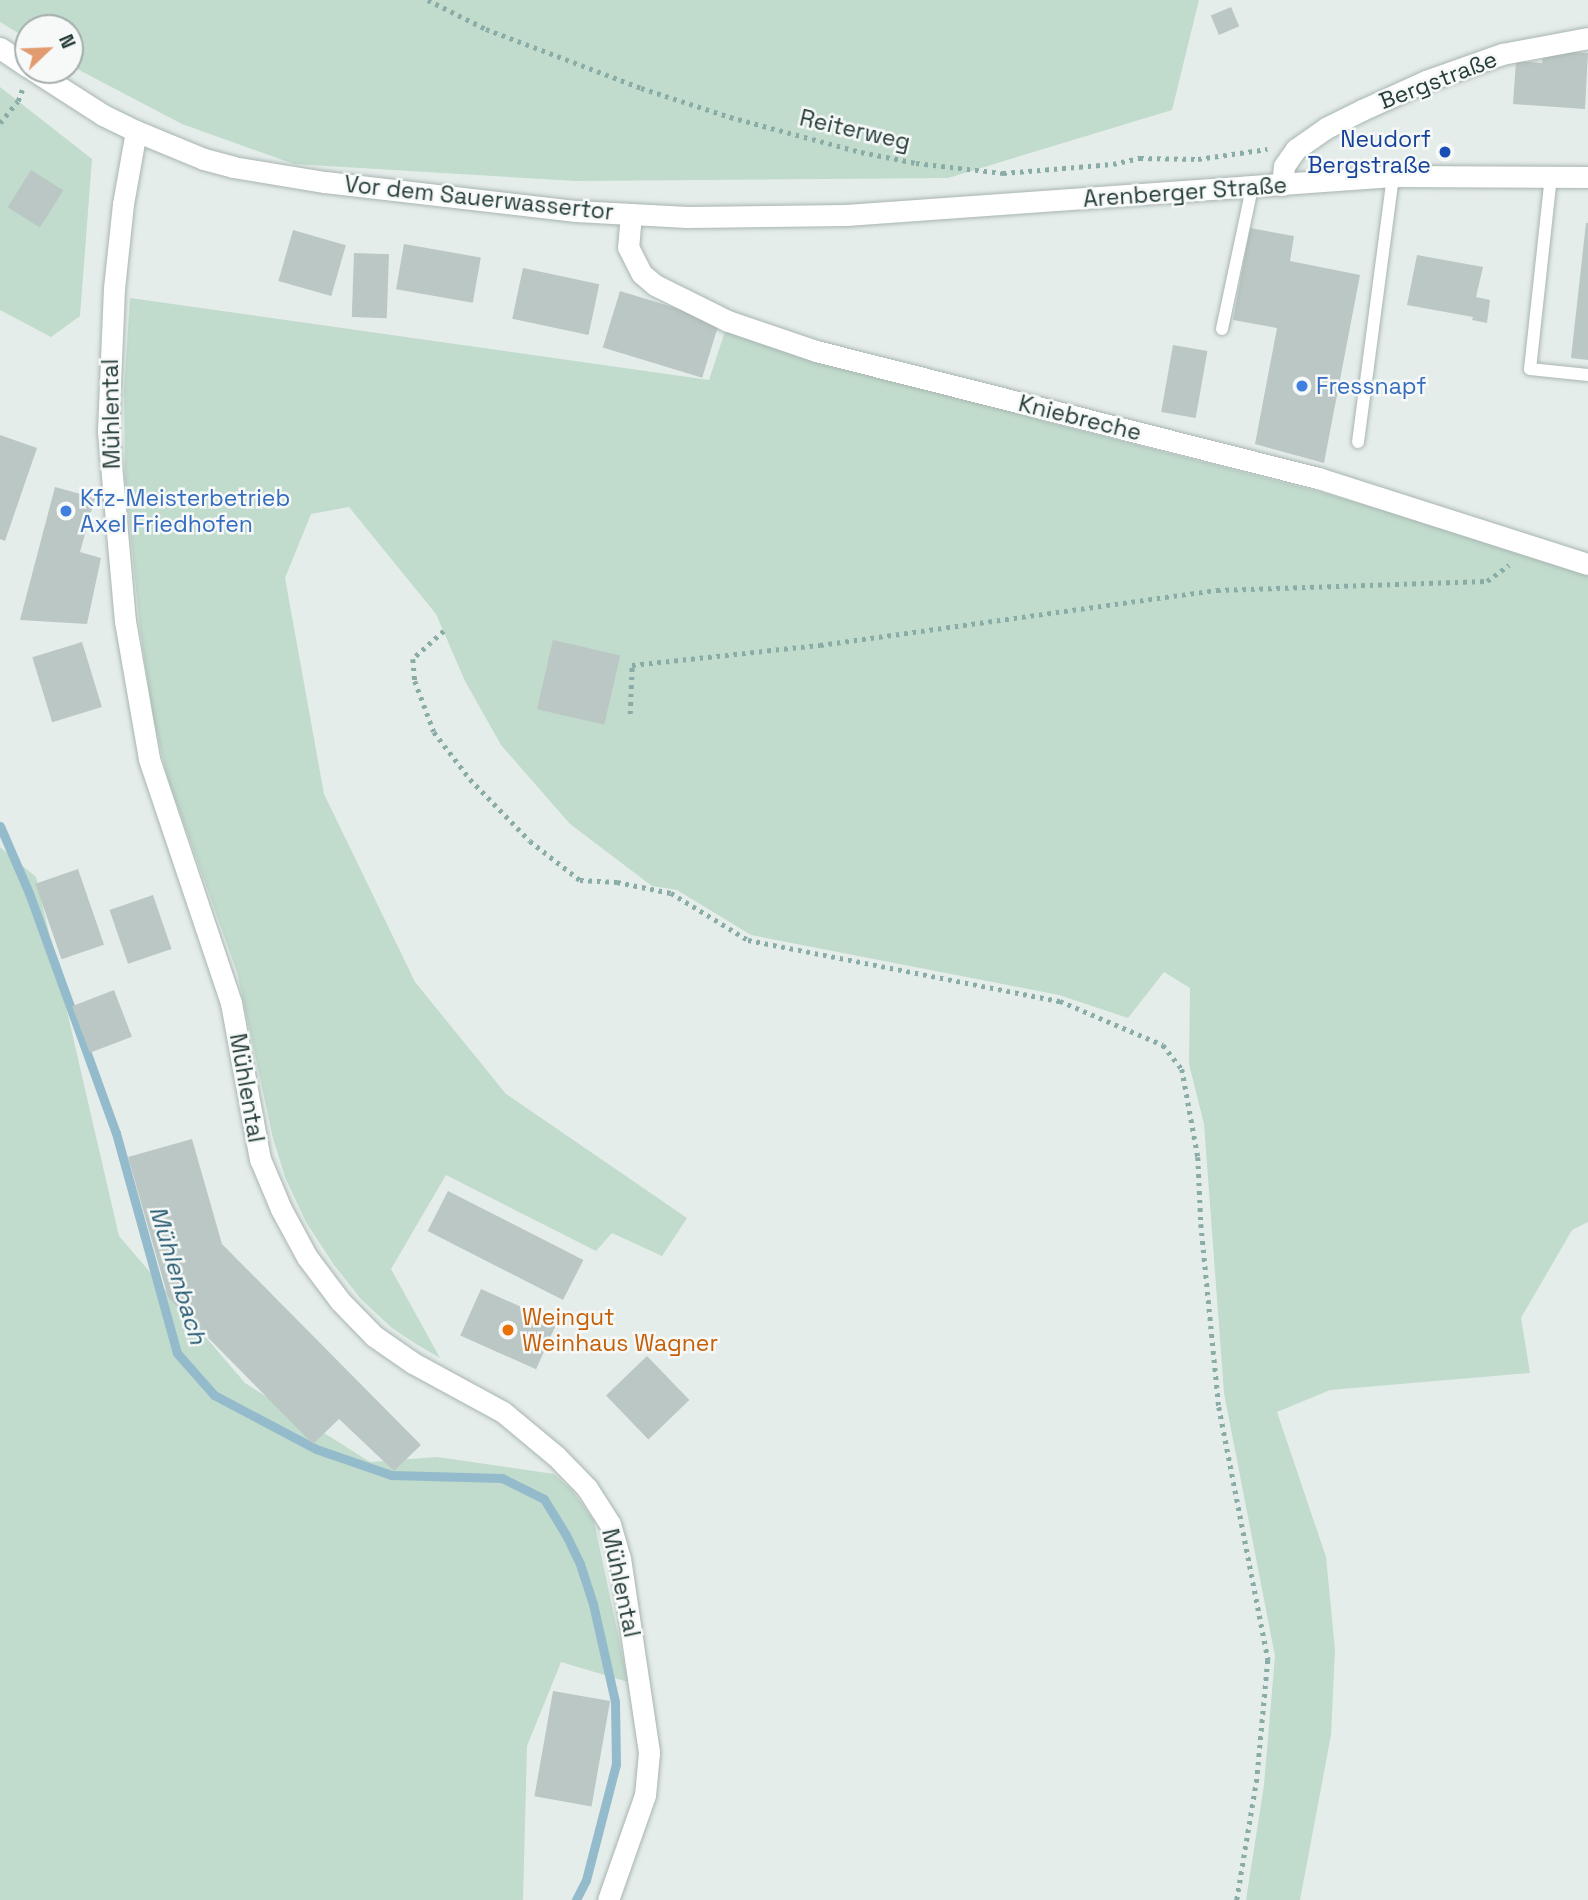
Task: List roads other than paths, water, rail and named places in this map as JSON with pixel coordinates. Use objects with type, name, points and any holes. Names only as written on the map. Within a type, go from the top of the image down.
[{"type":"street","name":"Bergstraße","points":[[1282,185],[1284,166],[1296,149],[1326,128],[1426,81],[1513,51],[1588,38]]},
{"type":"street","name":"Vor dem Sauerwassertor","points":[[0,47],[14,59]]},
{"type":"street","name":"Vor dem Sauerwassertor","points":[[50,84],[103,115],[204,159],[279,175],[506,204],[631,214],[743,217],[950,210]]},
{"type":"street","name":"Mühlental","points":[[136,131],[123,204],[114,288],[108,431],[125,621],[149,759],[231,1003],[260,1158],[281,1209],[307,1257],[340,1301],[374,1336],[413,1363],[502,1412],[556,1456],[587,1488],[610,1524],[620,1558],[649,1753],[645,1795],[608,1900]]},
{"type":"street","name":"Arenberger Straße","points":[[950,210],[1393,176],[1588,177]]},
{"type":"street","name":"Kniebreche","points":[[631,214],[628,247],[642,274],[655,285],[728,321],[816,351],[1318,478],[1588,564]]},
{"type":"lane","points":[[1358,442],[1393,176]]},
{"type":"lane","points":[[1551,176],[1530,369],[1588,375]]},
{"type":"lane","points":[[1222,329],[1252,188]]},
{"type":"waterway","name":"Mühlenbach","points":[[0,826],[29,893],[116,1133],[177,1353],[214,1395],[316,1449],[391,1475],[502,1478],[544,1499],[566,1535],[580,1564],[593,1604],[615,1702],[616,1764],[586,1880],[576,1900]]},
{"type":"place","name":"Neudorf Bergstraße","points":[[1445,152]]},
{"type":"place","name":"Fressnapf","points":[[1302,386]]},
{"type":"place","name":"Kfz-Meisterbetrieb Axel Friedhofen","points":[[66,511]]},
{"type":"place","name":"Weingut Weinhaus Wagner","points":[[508,1330]]}]
